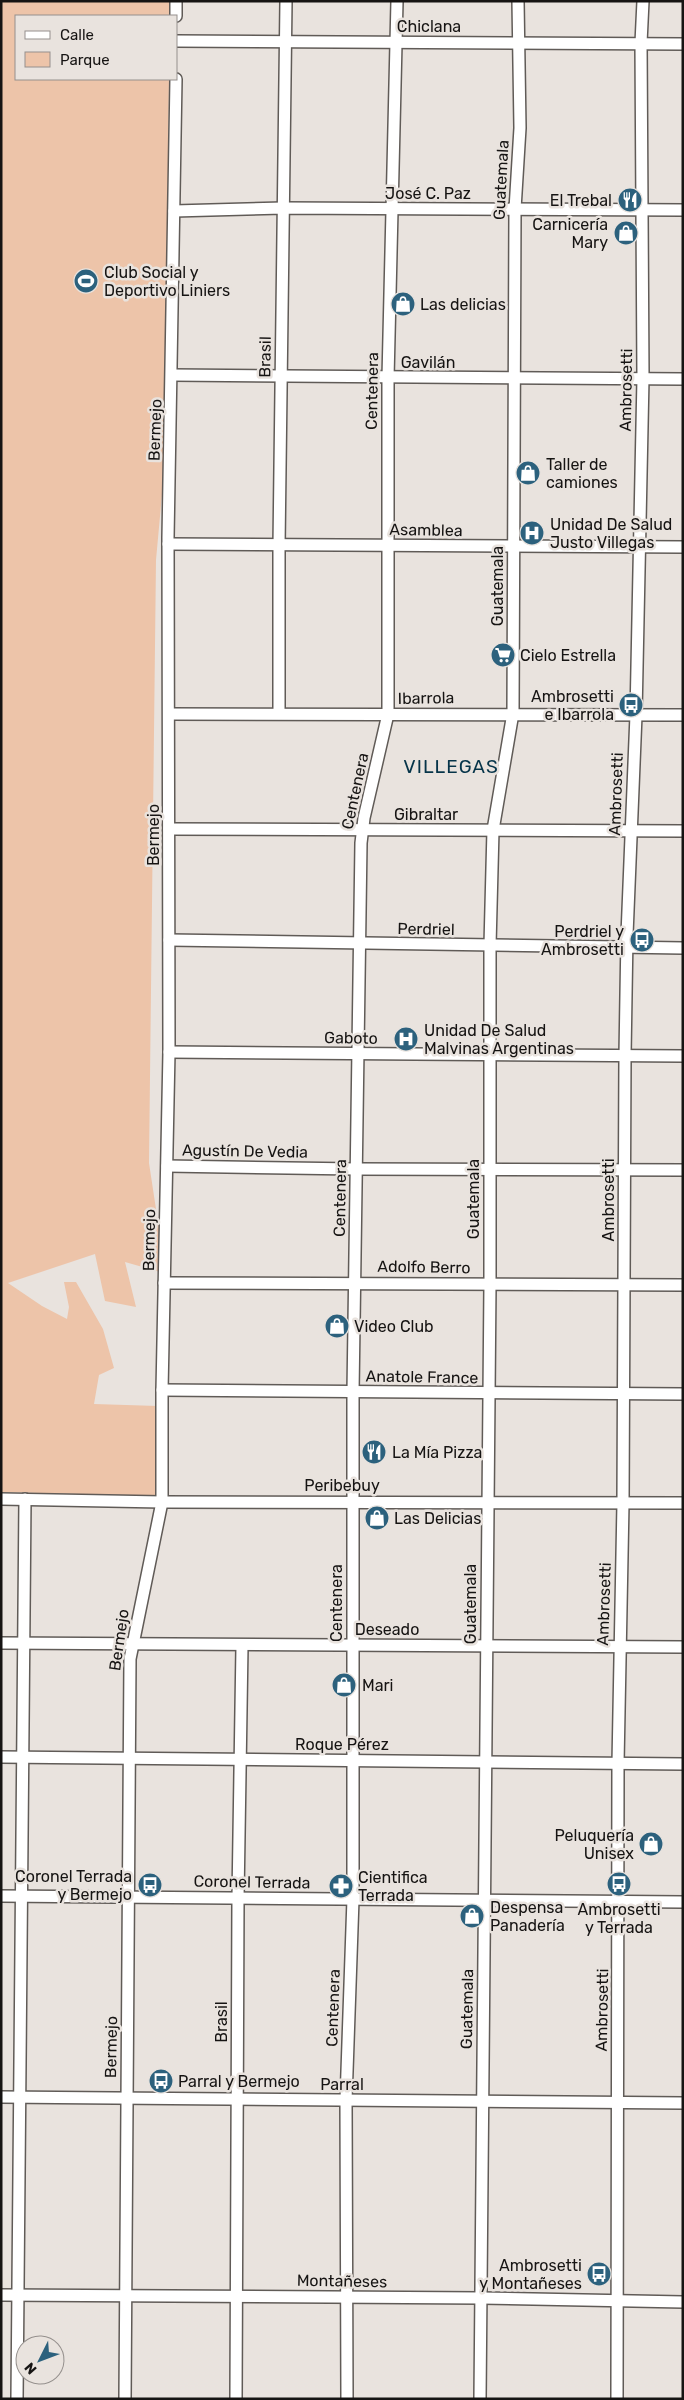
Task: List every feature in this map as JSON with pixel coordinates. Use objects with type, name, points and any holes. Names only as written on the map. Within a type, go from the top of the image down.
[{"type":"street","points":[[176,1],[176,15]]},
{"type":"street","name":"Brasil","points":[[279,713],[279,546],[286,1]]},
{"type":"street","name":"Centenera","points":[[347,2399],[346,2100],[352,1900],[353,1392],[362,830],[388,714],[388,378],[397,1]]},
{"type":"street","name":"Guatemala","points":[[480,2399],[481,2101],[485,1900],[490,1284],[490,946],[493,830],[513,713],[514,209],[520,128],[518,1]]},
{"type":"street","name":"Ambrosetti","points":[[617,2399],[618,1763],[623,1503],[625,1056],[627,947],[636,715],[643,378],[641,42],[643,1]]},
{"type":"street","name":"Chiclana","points":[[178,41],[397,43],[641,42],[683,44]]},
{"type":"street","name":"Bermejo","points":[[125,2399],[124,2296],[130,1659],[162,1502],[162,1390],[169,1052],[168,544],[176,80]]},
{"type":"street","name":"José C. Paz","points":[[174,211],[283,208],[683,210]]},
{"type":"street","name":"Gavilán","points":[[172,375],[683,379]]},
{"type":"street","name":"Asamblea","points":[[168,544],[683,547]]},
{"type":"street","name":"Ibarrola","points":[[169,714],[513,713],[683,715]]},
{"type":"street","name":"Gibraltar","points":[[169,829],[683,831]]},
{"type":"street","name":"Perdriel","points":[[169,940],[683,948]]},
{"type":"street","name":"Gaboto","points":[[169,1052],[358,1055],[683,1056]]},
{"type":"street","name":"Agustín De Vedia","points":[[167,1166],[356,1169],[683,1170]]},
{"type":"street","name":"Adolfo Berro","points":[[164,1283],[683,1285]]},
{"type":"street","name":"Anatole France","points":[[162,1390],[683,1394]]},
{"type":"street","points":[[17,2399],[25,1498]]},
{"type":"street","name":"Peribebuy","points":[[1,1499],[162,1502],[353,1501],[683,1504]]},
{"type":"street","name":"Deseado","points":[[1,1643],[242,1646],[486,1645],[683,1647]]},
{"type":"street","name":"Brasil","points":[[236,2399],[238,1898],[242,1646]]},
{"type":"street","name":"Roque Pérez","points":[[1,1757],[683,1764]]},
{"type":"street","name":"Coronel Terrada","points":[[1,1896],[683,1902]]},
{"type":"street","name":"Parral","points":[[1,2097],[683,2103]]},
{"type":"street","name":"Montañeses","points":[[1,2294],[481,2298],[683,2302]]},
{"type":"green space","points":[[1,1],[170,1],[170,15],[15,15],[15,80],[169,80],[165,462],[156,560],[149,1163],[159,1229],[160,1272],[125,1262],[136,1307],[105,1301],[95,1254],[8,1283],[42,1306],[67,1319],[69,1307],[64,1282],[76,1282],[103,1329],[114,1368],[99,1375],[94,1404],[158,1406],[155,1496],[1,1492]]},
{"type":"place","name":"El Trebal","points":[[630,200]]},
{"type":"place","name":"Carnicería Mary","points":[[626,233]]},
{"type":"place","name":"Club Social y Deportivo Liniers","points":[[86,281]]},
{"type":"place","name":"Las delicias","points":[[403,304]]},
{"type":"place","name":"Taller de camiones","points":[[528,473]]},
{"type":"place","name":"Unidad De Salud Justo Villegas","points":[[532,533]]},
{"type":"place","name":"Cielo Estrella","points":[[503,655]]},
{"type":"place","name":"Ambrosetti e Ibarrola","points":[[631,705]]},
{"type":"place","name":"Perdriel y Ambrosetti","points":[[642,940]]},
{"type":"place","name":"Unidad De Salud Malvinas Argentinas","points":[[406,1039]]},
{"type":"place","name":"Video Club","points":[[337,1326]]},
{"type":"place","name":"La Mía Pizza","points":[[374,1452]]},
{"type":"place","name":"Las Delicias","points":[[377,1518]]},
{"type":"place","name":"Mari","points":[[344,1685]]},
{"type":"place","name":"Peluquería Unisex","points":[[651,1844]]},
{"type":"place","name":"Ambrosetti y Terrada","points":[[619,1884]]},
{"type":"place","name":"Coronel Terrada y Bermejo","points":[[150,1885]]},
{"type":"place","name":"Cientifica Terrada","points":[[341,1886]]},
{"type":"place","name":"Despensa Panadería","points":[[472,1916]]},
{"type":"place","name":"Parral y Bermejo","points":[[161,2081]]},
{"type":"place","name":"Ambrosetti y Montañeses","points":[[599,2274]]},
{"type":"district","name":"VILLEGAS","points":[[451,766]]}]
